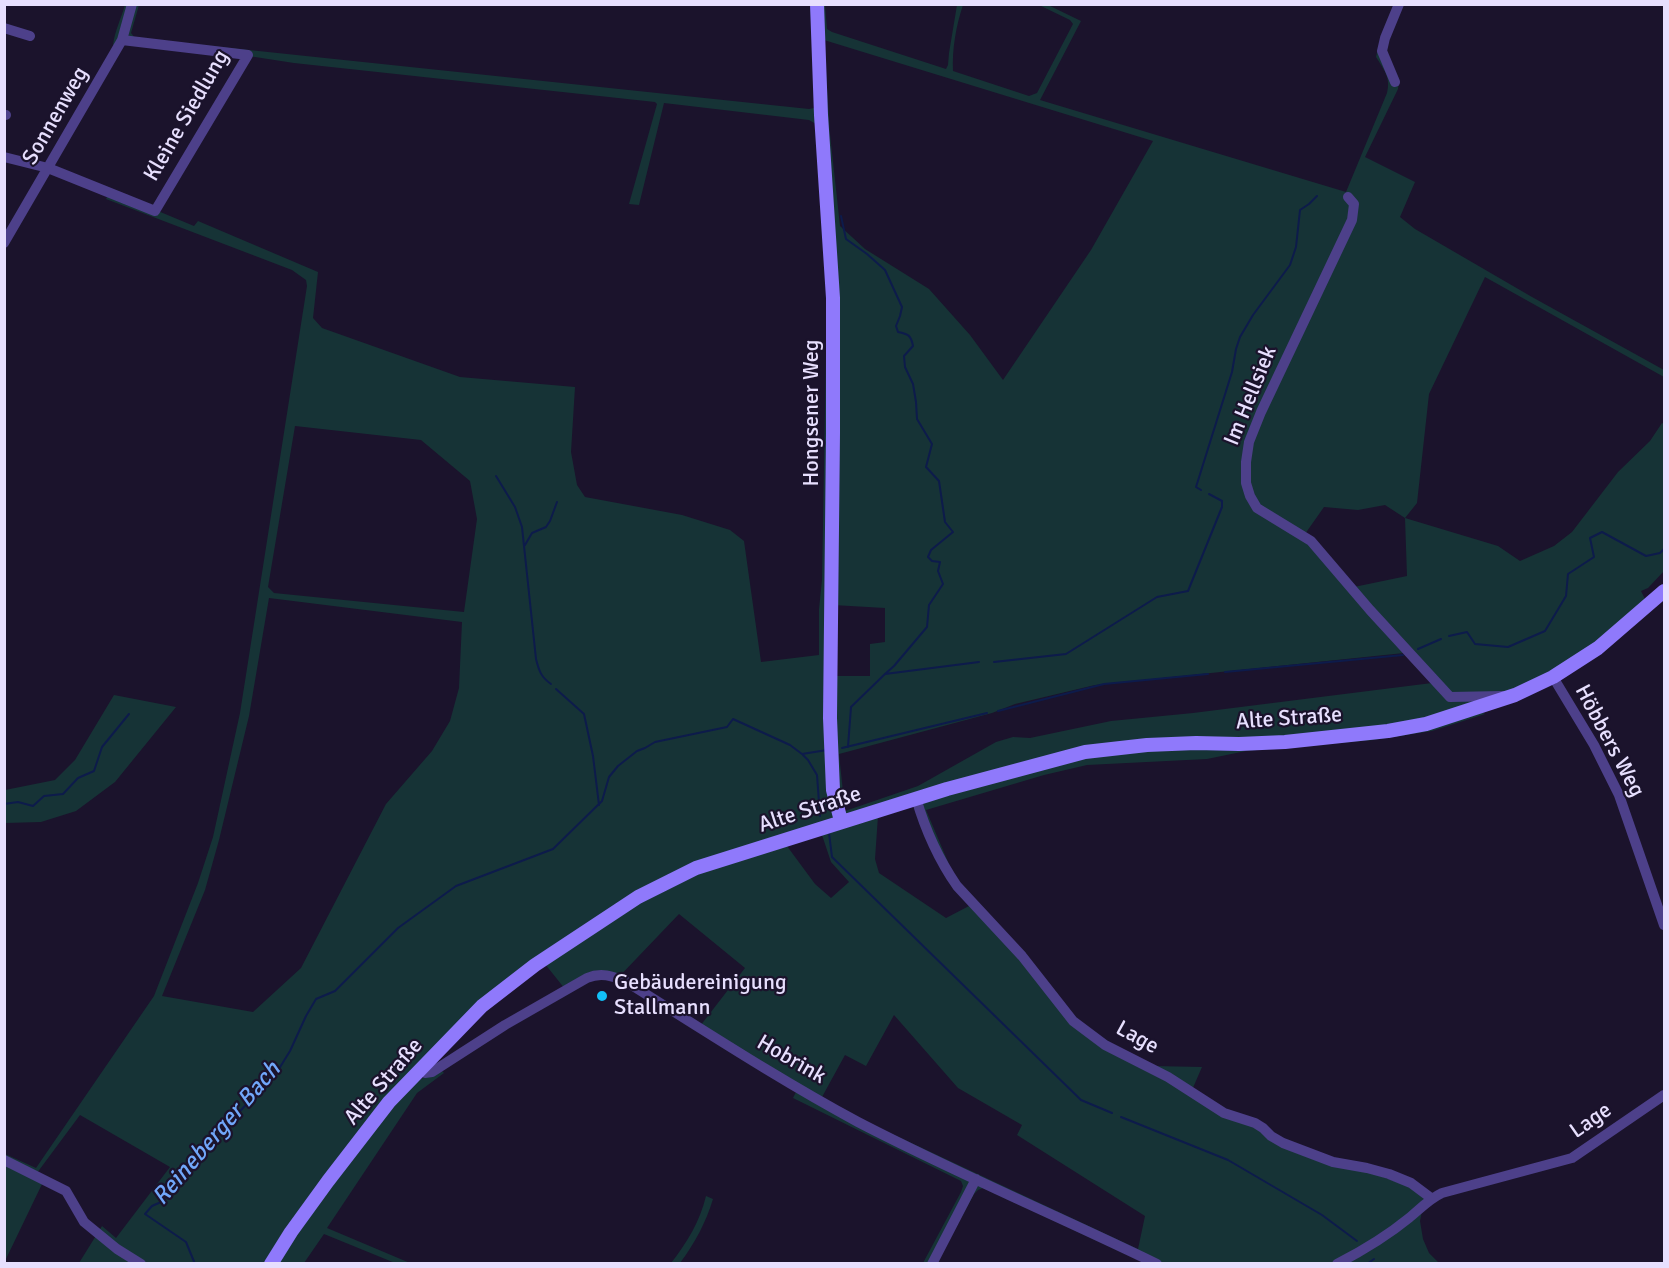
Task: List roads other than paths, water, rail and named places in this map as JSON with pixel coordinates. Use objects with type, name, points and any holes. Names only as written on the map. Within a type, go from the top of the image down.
[{"type":"main road","name":"Hongsener Weg","points":[[817,4],[833,298],[830,717],[833,790],[841,821]]},
{"type":"main road","name":"Alte Straße","points":[[271,1263],[328,1181],[389,1102],[482,1006],[535,965],[638,897],[696,868],[724,861],[916,798],[1085,752],[1147,745],[1285,742],[1426,724],[1515,695],[1553,677],[1598,648],[1665,591]]},
{"type":"street","name":"Sonnenweg","points":[[4,243],[122,40],[132,4]]},
{"type":"street","points":[[1395,82],[1382,51],[1399,4]]},
{"type":"street","points":[[4,28],[30,36]]},
{"type":"street","name":"Kleine Siedlung","points":[[48,168],[155,211],[248,55],[122,40]]},
{"type":"street","points":[[4,157],[48,168]]},
{"type":"street","name":"Im Hellsiek","points":[[1344,579],[1311,541],[1257,508],[1246,483],[1245,462],[1249,442],[1260,412],[1352,220],[1354,204],[1348,197]]},
{"type":"street","name":"Alte Straße","points":[[1344,579],[1450,697],[1515,695]]},
{"type":"street","name":"Höbbers Weg","points":[[1553,677],[1594,745],[1619,795],[1665,926]]},
{"type":"street","name":"Lage","points":[[916,798],[922,818],[948,873],[957,886],[1022,956],[1072,1021],[1105,1045],[1168,1077],[1224,1113],[1255,1123],[1270,1136],[1283,1143],[1334,1161],[1367,1168],[1411,1183],[1431,1198]]},
{"type":"street","name":"Hobrink","points":[[421,1069],[425,1073],[432,1072],[506,1025],[587,978],[597,974],[614,977],[625,981],[858,1122],[1158,1263]]},
{"type":"street","name":"Lage","points":[[1337,1263],[1359,1252],[1442,1192],[1572,1158],[1665,1095]]},
{"type":"street","points":[[4,1160],[66,1191],[84,1222],[117,1249],[141,1263]]},
{"type":"street","points":[[932,1263],[976,1179]]},
{"type":"waterway","points":[[1201,490],[1196,487],[1232,372],[1240,337],[1253,315],[1290,265],[1296,247],[1300,210],[1317,196]]},
{"type":"waterway","points":[[841,216],[846,239],[885,270],[902,307],[896,326],[898,332],[904,333],[912,342],[913,346],[904,356],[905,367],[913,384],[917,419],[932,444],[926,467],[939,481],[945,522],[953,532],[931,550],[928,557],[932,561],[940,562],[938,571],[943,584],[929,605],[927,627],[885,674]]},
{"type":"waterway","points":[[496,476],[515,507],[522,527],[536,659],[541,673],[551,684]]},
{"type":"waterway","points":[[994,662],[1066,654],[1157,597],[1188,591],[1222,507],[1222,501],[1209,494]]},
{"type":"waterway","points":[[525,545],[532,533],[546,527],[557,502]]},
{"type":"waterway","name":"Reineberger Bach","points":[[1449,636],[1467,632],[1475,644],[1508,647],[1545,631],[1566,596],[1568,574],[1594,557],[1590,538],[1602,532],[1646,556],[1660,553],[1664,549]]},
{"type":"waterway","name":"Reineberger Bach","points":[[1418,649],[1441,639]]},
{"type":"waterway","name":"Reineberger Bach","points":[[1225,672],[1403,655]]},
{"type":"waterway","points":[[848,747],[851,707],[885,674],[979,662]]},
{"type":"waterway","name":"Reineberger Bach","points":[[998,711],[1104,684],[1208,674]]},
{"type":"waterway","points":[[556,689],[584,714],[593,756],[599,805]]},
{"type":"waterway","name":"Reineberger Bach","points":[[842,748],[987,713]]},
{"type":"waterway","points":[[4,804],[18,802],[33,806],[44,796],[63,794],[78,778],[94,771],[102,747],[129,714]]},
{"type":"waterway","name":"Reineberger Bach","points":[[195,1264],[186,1242],[145,1214],[152,1206],[161,1202],[225,1127],[277,1072],[316,999],[335,991],[398,928],[456,886],[553,849],[602,801],[609,777],[618,766],[637,751],[655,742],[727,727],[733,719],[790,745],[802,754],[827,750]]},
{"type":"waterway","points":[[803,755],[817,775],[820,816]]},
{"type":"waterway","points":[[829,833],[832,857],[1081,1100],[1112,1113]]},
{"type":"waterway","points":[[1121,1117],[1228,1160],[1322,1215],[1357,1241]]},
{"type":"waterway","points":[[1367,1264],[1374,1259]]},
{"type":"place","name":"Gebäudereinigung Stallmann","points":[[602,996]]}]
